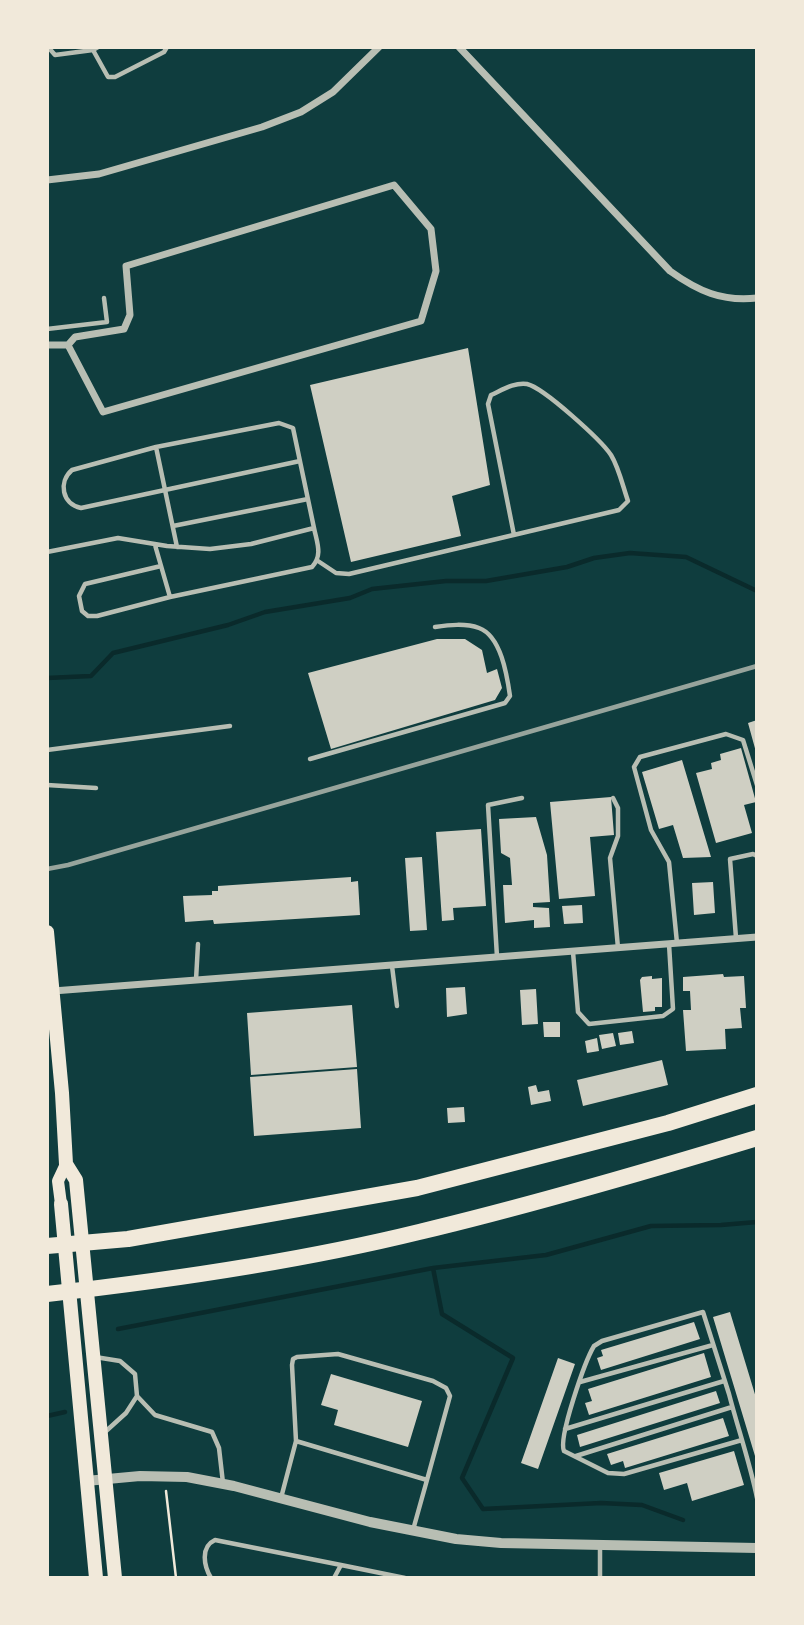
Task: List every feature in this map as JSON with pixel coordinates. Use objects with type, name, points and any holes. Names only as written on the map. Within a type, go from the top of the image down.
[{"type":"highway","points":[[47,932],[66,1164],[76,1180],[116,1578]]},
{"type":"highway","points":[[47,1246],[128,1239],[417,1188],[668,1123],[757,1095]]},
{"type":"highway","points":[[47,1294],[134,1284],[328,1252],[419,1232],[671,1165],[757,1138]]},
{"type":"highway","points":[[61,1204],[96,1578]]},
{"type":"main road","points":[[61,1204],[58,1181],[66,1164]]},
{"type":"street","points":[[47,180],[99,174],[262,127],[301,113],[333,92],[379,47]]},
{"type":"street","points":[[459,47],[670,271],[708,294],[727,299],[757,298]]},
{"type":"street","points":[[47,345],[68,345],[75,337],[124,329],[130,315],[125,266],[394,185],[431,229],[436,271],[421,321],[103,412],[68,345]]},
{"type":"street","points":[[50,985],[196,980],[757,937]]},
{"type":"street","points":[[86,1481],[187,1476],[456,1539],[501,1543],[757,1548]]},
{"type":"lane","points":[[48,47],[55,55],[95,49],[108,77],[115,77],[164,52],[167,47]]},
{"type":"lane","points":[[47,328],[107,322],[104,298]]},
{"type":"lane","points":[[318,561],[336,573],[349,574],[514,535],[619,510],[628,501],[611,455],[575,418],[527,384],[510,386],[491,394],[488,404],[514,535]]},
{"type":"lane","points":[[161,566],[85,584],[79,596],[82,611],[88,616],[97,616],[170,597],[312,567],[318,561],[320,553],[293,428],[279,423],[156,447],[72,470],[66,475],[66,499],[72,506],[80,508],[300,461]]},
{"type":"lane","points":[[156,447],[177,547]]},
{"type":"lane","points":[[173,526],[308,499]]},
{"type":"lane","points":[[47,552],[118,538],[210,549],[251,544],[314,528]]},
{"type":"lane","points":[[154,544],[170,597]]},
{"type":"lane","points":[[310,759],[505,702],[510,696],[508,681],[496,643],[481,628],[455,624],[435,627]]},
{"type":"lane","points":[[47,750],[230,726]]},
{"type":"lane","points":[[573,951],[578,1012],[589,1024],[663,1016],[673,1009],[669,862],[651,830],[634,768],[640,757],[726,734],[743,740],[757,785]]},
{"type":"lane","points":[[47,785],[96,788]]},
{"type":"lane","points":[[497,957],[488,805],[522,798]]},
{"type":"lane","points":[[613,798],[618,807],[618,836],[610,858],[618,947]]},
{"type":"lane","points":[[736,938],[730,859],[757,856]]},
{"type":"lane","points":[[196,980],[198,943]]},
{"type":"lane","points":[[392,965],[397,1006]]},
{"type":"lane","points":[[742,1440],[624,1474],[608,1473],[562,1448],[565,1429],[594,1346],[602,1341],[703,1312],[742,1440],[757,1497]]},
{"type":"lane","points":[[580,1382],[713,1345]]},
{"type":"lane","points":[[281,1499],[296,1441],[293,1359],[338,1354],[444,1385],[450,1396],[413,1531]]},
{"type":"lane","points":[[94,1357],[120,1361],[135,1374],[137,1396],[126,1413],[102,1435]]},
{"type":"lane","points":[[565,1429],[724,1381]]},
{"type":"lane","points":[[137,1396],[155,1415],[212,1432],[219,1448],[223,1483]]},
{"type":"lane","points":[[575,1457],[732,1408]]},
{"type":"lane","points":[[296,1441],[427,1480]]},
{"type":"lane","points":[[211,1578],[206,1570],[205,1552],[210,1542],[215,1539],[405,1578]]},
{"type":"lane","points":[[600,1544],[600,1578]]},
{"type":"lane","points":[[334,1578],[341,1565]]},
{"type":"path","points":[[166,1491],[176,1578]]},
{"type":"building","points":[[468,348],[490,485],[452,496],[461,536],[351,562],[310,385]]},
{"type":"building","points":[[437,639],[465,639],[482,650],[487,673],[497,669],[502,688],[495,700],[331,749],[308,673]]},
{"type":"building","points":[[757,720],[757,752],[756,752],[748,723]]},
{"type":"building","points":[[741,748],[756,802],[744,805],[752,833],[716,843],[696,773],[712,769],[711,763],[721,760],[720,754]]},
{"type":"building","points":[[682,760],[711,857],[683,858],[673,825],[659,829],[642,772]]},
{"type":"building","points":[[611,797],[614,835],[590,837],[595,896],[559,899],[550,802]]},
{"type":"building","points":[[536,817],[547,855],[550,902],[533,903],[533,907],[549,908],[550,927],[534,928],[534,920],[505,923],[503,885],[512,885],[510,858],[501,853],[499,819]]},
{"type":"building","points":[[481,829],[486,906],[453,908],[454,920],[442,921],[436,832]]},
{"type":"building","points":[[422,857],[427,930],[410,931],[405,858]]},
{"type":"building","points":[[351,877],[351,882],[358,881],[360,915],[214,924],[213,920],[185,922],[183,896],[212,895],[212,891],[218,891],[218,886]]},
{"type":"building","points":[[713,882],[715,913],[694,915],[692,883]]},
{"type":"building","points":[[582,905],[583,923],[564,924],[562,906]]},
{"type":"building","points":[[723,974],[724,977],[744,976],[746,1008],[740,1008],[742,1028],[725,1029],[726,1049],[686,1051],[683,1010],[691,1010],[690,991],[683,991],[683,977]]},
{"type":"building","points":[[652,976],[652,979],[662,978],[662,1007],[643,1012],[640,980],[642,977]]},
{"type":"building","points":[[465,987],[467,1014],[447,1017],[446,988]]},
{"type":"building","points":[[536,989],[538,1024],[522,1025],[520,990]]},
{"type":"building","points":[[352,1005],[357,1067],[251,1075],[247,1013]]},
{"type":"building","points":[[543,1022],[560,1022],[560,1037],[544,1037]]},
{"type":"building","points":[[632,1031],[634,1043],[620,1045],[618,1033]]},
{"type":"building","points":[[613,1033],[616,1046],[602,1049],[599,1035]]},
{"type":"building","points":[[597,1038],[599,1051],[587,1053],[585,1041]]},
{"type":"building","points":[[662,1060],[668,1085],[583,1106],[577,1080]]},
{"type":"building","points":[[357,1069],[361,1128],[254,1136],[250,1077]]},
{"type":"building","points":[[536,1085],[538,1092],[549,1090],[551,1101],[531,1105],[528,1087]]},
{"type":"building","points":[[464,1107],[465,1122],[448,1123],[447,1108]]},
{"type":"building","points":[[730,1312],[757,1401],[757,1456],[713,1317]]},
{"type":"building","points":[[694,1322],[700,1339],[601,1370],[597,1358],[603,1356],[601,1350]]},
{"type":"building","points":[[704,1353],[711,1377],[589,1415],[585,1403],[592,1401],[588,1389]]},
{"type":"building","points":[[558,1358],[575,1364],[538,1469],[521,1463]]},
{"type":"building","points":[[331,1374],[422,1401],[408,1447],[334,1425],[338,1410],[321,1405]]},
{"type":"building","points":[[716,1391],[720,1403],[580,1447],[577,1435]]},
{"type":"building","points":[[723,1418],[729,1436],[625,1468],[623,1461],[611,1465],[607,1454]]},
{"type":"building","points":[[734,1451],[744,1485],[692,1501],[687,1483],[664,1490],[659,1473]]},
{"type":"waterway","points":[[47,678],[91,676],[113,653],[228,625],[265,612],[350,598],[372,589],[446,581],[486,581],[630,553],[686,557],[757,591]]},
{"type":"waterway","points":[[118,1329],[433,1268],[546,1255],[651,1226],[757,1222]]},
{"type":"waterway","points":[[433,1268],[442,1314],[513,1358],[462,1478],[483,1509],[601,1503],[642,1505],[683,1520]]},
{"type":"waterway","points":[[47,1416],[65,1412]]},
{"type":"railway","points":[[47,869],[757,666]]}]
